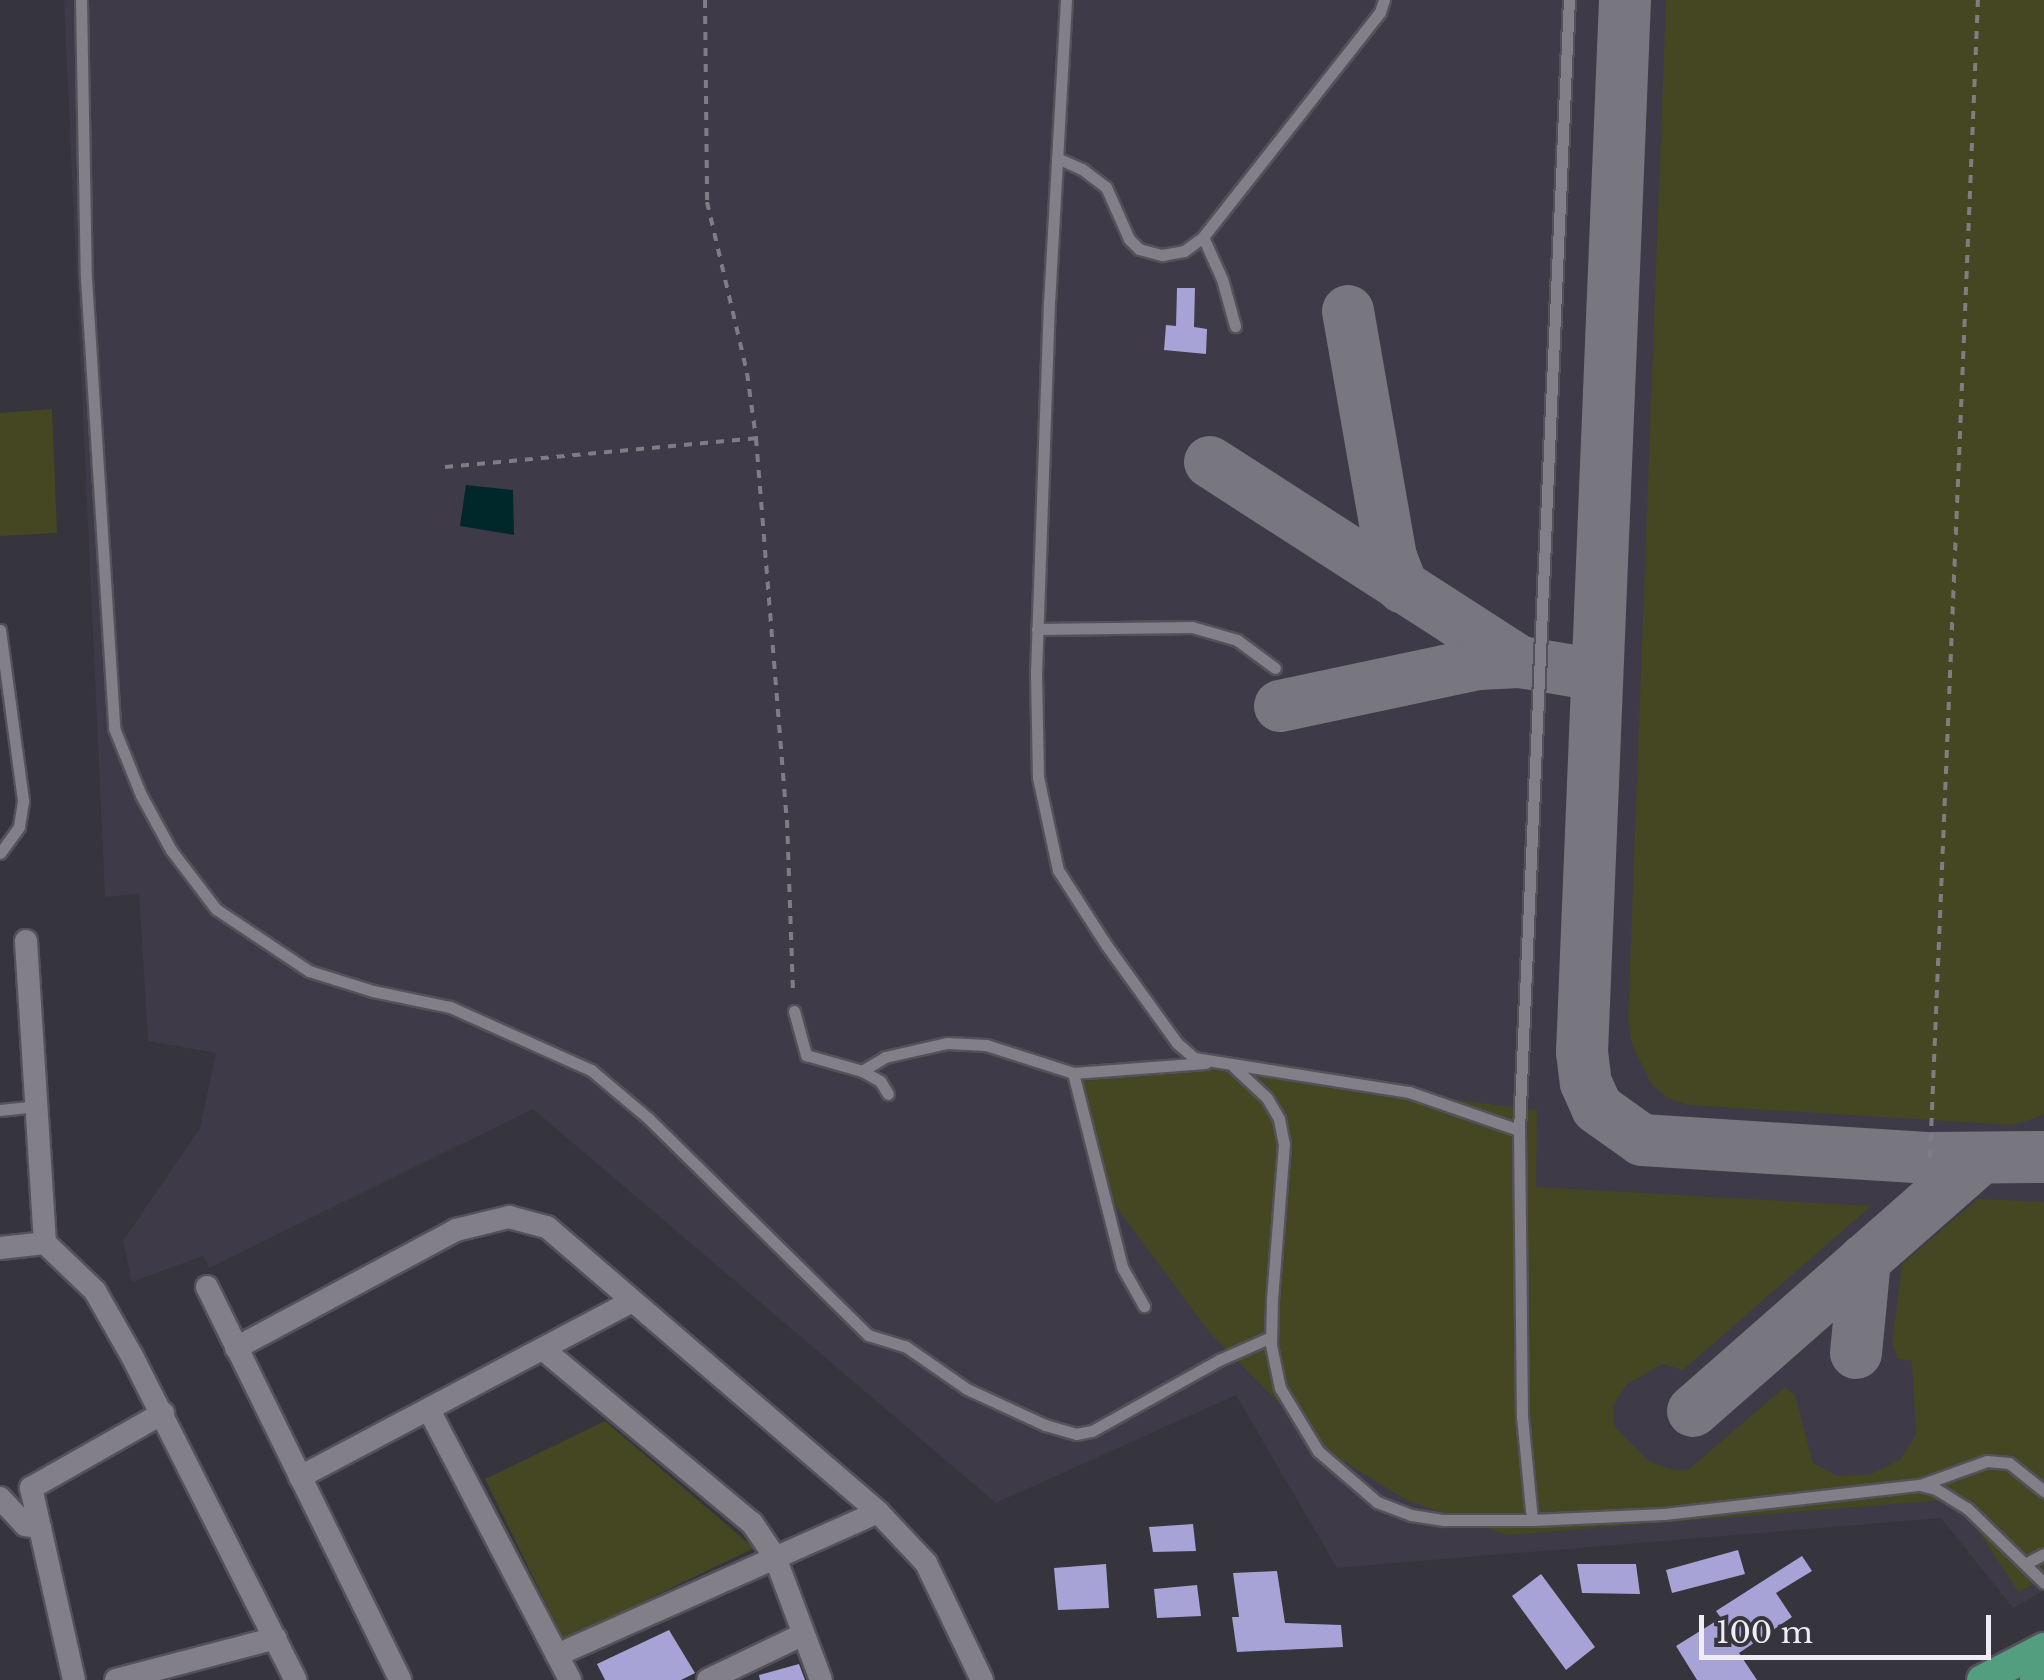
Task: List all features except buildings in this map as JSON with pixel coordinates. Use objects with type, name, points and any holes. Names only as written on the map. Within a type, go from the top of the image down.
[{"type":"main road","points":[[1982,1680],[2044,1648]]},
{"type":"main road","points":[[2034,1680],[2044,1675]]},
{"type":"street","points":[[26,941],[45,1243],[94,1291],[162,1414],[296,1680]]},
{"type":"street","points":[[236,1348],[456,1230],[509,1217],[547,1227],[878,1512],[926,1563],[982,1680]]},
{"type":"street","points":[[0,1248],[45,1243]]},
{"type":"street","points":[[207,1287],[400,1680]]},
{"type":"street","points":[[300,1477],[430,1412],[630,1302]]},
{"type":"street","points":[[544,1350],[752,1523],[776,1557],[822,1680]]},
{"type":"street","points":[[430,1412],[570,1680]]},
{"type":"street","points":[[74,1680],[31,1488],[162,1414]]},
{"type":"street","points":[[0,1498],[25,1525],[40,1527]]},
{"type":"street","points":[[557,1655],[878,1512]]},
{"type":"street","points":[[718,1678],[804,1634]]},
{"type":"street","points":[[116,1680],[276,1638]]},
{"type":"lane","points":[[80,0],[86,278],[114,728],[141,796],[171,850],[216,909],[308,971],[373,991],[450,1007],[591,1070],[648,1118],[868,1334],[905,1346],[967,1389],[1046,1425],[1076,1434],[1092,1431],[1218,1360],[1272,1337]]},
{"type":"lane","points":[[1066,0],[1037,628],[1038,777],[1058,870],[1177,1043],[1210,1063]]},
{"type":"lane","points":[[1056,158],[1082,168],[1106,188],[1129,239],[1139,249],[1162,255],[1184,251],[1203,237],[1380,12],[1384,0]]},
{"type":"lane","points":[[1532,1520],[1522,1417],[1519,1130],[1569,0]]},
{"type":"lane","points":[[1203,237],[1222,279],[1234,326]]},
{"type":"lane","points":[[1037,628],[1192,627],[1237,640],[1275,668]]},
{"type":"lane","points":[[0,630],[23,801],[19,827],[0,853]]},
{"type":"lane","points":[[794,1011],[806,1054],[862,1071],[880,1081],[888,1094]]},
{"type":"lane","points":[[862,1071],[884,1057],[946,1043],[986,1045],[1073,1074],[1210,1063],[1332,1076],[1409,1092],[1519,1130]]},
{"type":"lane","points":[[1232,1066],[1267,1098],[1280,1119],[1284,1144],[1272,1337],[1280,1388],[1318,1452],[1378,1502],[1410,1514],[1444,1520],[1682,1512],[1920,1486],[1986,1461],[2009,1463],[2044,1491]]},
{"type":"lane","points":[[1073,1074],[1122,1266],[1144,1306]]},
{"type":"lane","points":[[0,1110],[37,1106]]},
{"type":"lane","points":[[1920,1486],[1936,1489],[1966,1508],[2044,1583]]},
{"type":"lane","points":[[2025,1564],[2044,1554]]},
{"type":"path","points":[[705,0],[709,219],[739,335],[756,438],[786,820],[794,1011]]},
{"type":"path","points":[[1930,1158],[1978,0]]},
{"type":"path","points":[[445,466],[756,438]]},
{"type":"shaded area","points":[[64,0],[2044,0],[2044,1591],[2013,1608],[1941,1518],[1337,1568],[1236,1395],[996,1503],[533,1109],[209,1268],[203,1256],[132,1282],[123,1241],[200,1128],[216,1053],[148,1041],[139,894],[105,897]]},
{"type":"shaded area","points":[[466,485],[513,490],[514,535],[460,526]]},
{"type":"green space","points":[[1666,0],[2044,0],[2044,1114],[2027,1121],[2011,1125],[1688,1105],[1668,1098],[1651,1084],[1632,1044],[1628,1020]]},
{"type":"green space","points":[[52,409],[57,533],[0,536],[0,413]]},
{"type":"green space","points":[[1205,1069],[1537,1110],[1536,1187],[1871,1206],[1683,1370],[1663,1364],[1626,1385],[1613,1406],[1614,1426],[1650,1462],[1675,1470],[1689,1469],[1785,1387],[1795,1395],[1813,1463],[1837,1476],[1869,1475],[1900,1460],[1916,1435],[1912,1361],[1898,1359],[1892,1344],[1902,1264],[1978,1199],[2044,1202],[2044,1579],[2019,1592],[1957,1499],[1507,1535],[1406,1500],[1324,1449],[1209,1332],[1103,1189],[1076,1082]]},
{"type":"green space","points":[[605,1421],[754,1548],[564,1640],[485,1479]]},
{"type":"taxiway","points":[[1625,0],[1582,1052],[1586,1083],[1597,1108],[1642,1140],[1930,1158],[2044,1157]]},
{"type":"taxiway","points":[[1348,311],[1391,557],[1403,588]]},
{"type":"taxiway","points":[[1210,462],[1520,662]]},
{"type":"taxiway","points":[[1280,706],[1478,664],[1520,662],[1597,675]]},
{"type":"taxiway","points":[[1693,1411],[1981,1158]]},
{"type":"taxiway","points":[[1856,1353],[1865,1259]]}]
